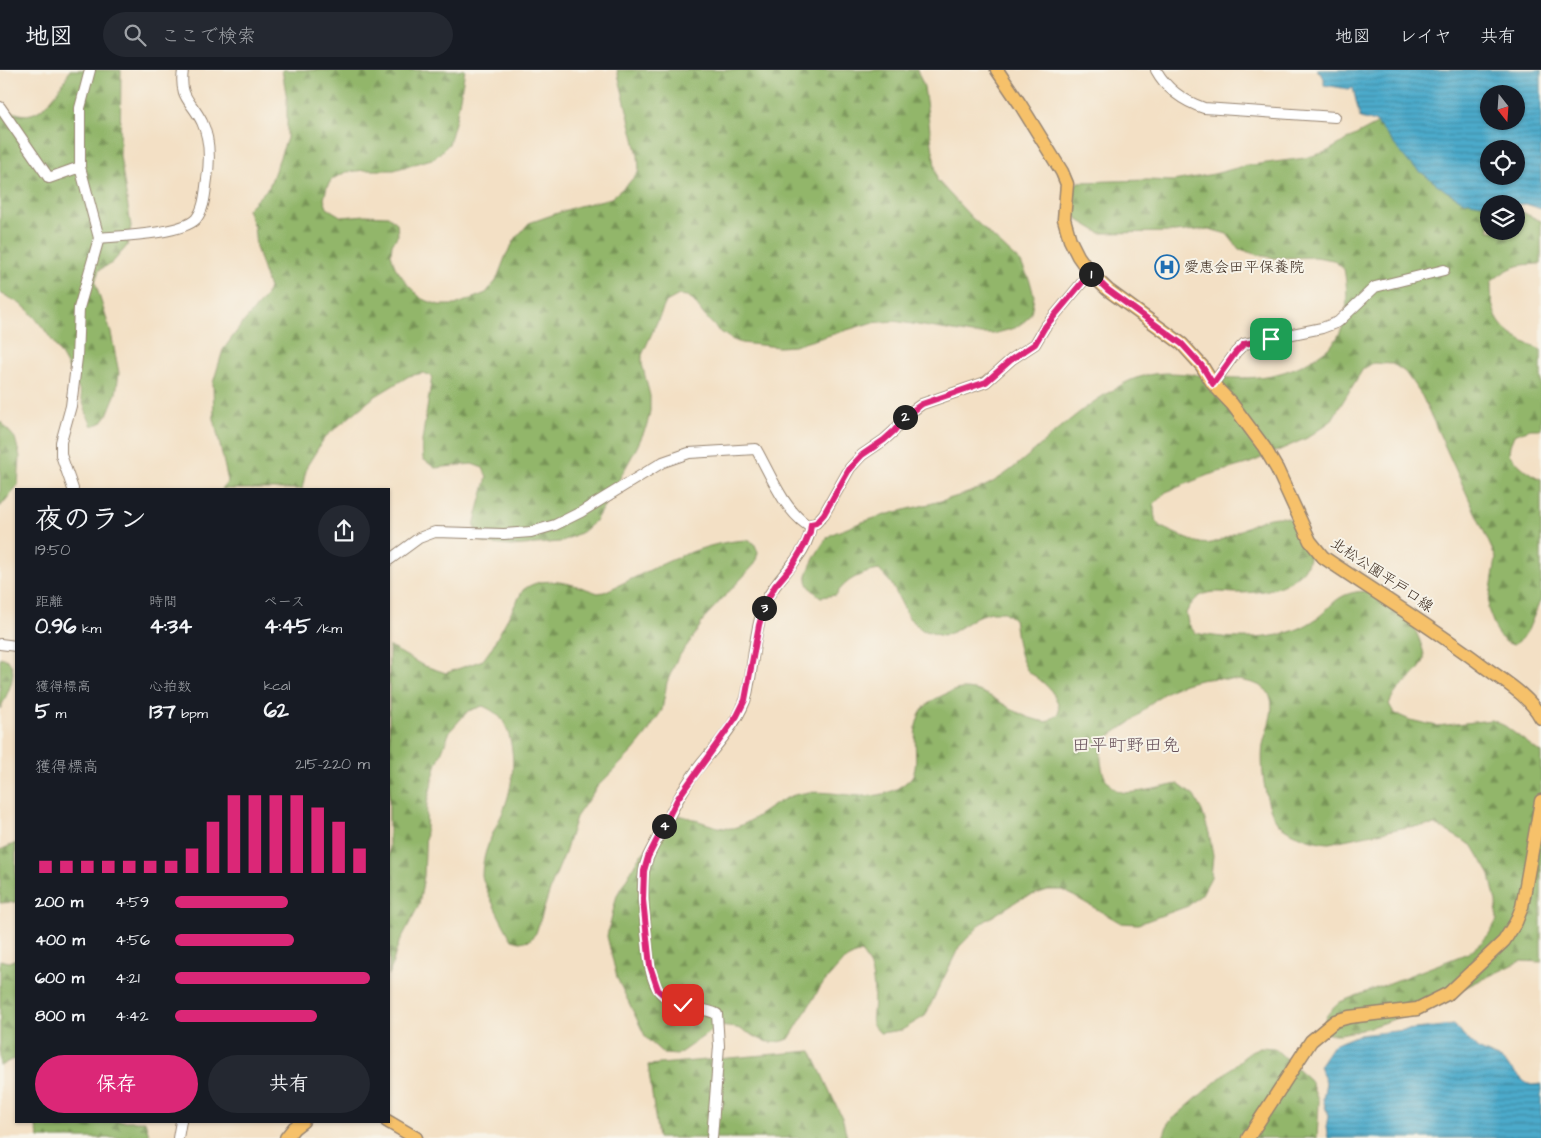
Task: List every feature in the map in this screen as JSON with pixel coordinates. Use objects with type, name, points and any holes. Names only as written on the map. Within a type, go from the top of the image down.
[{"type":"main road","name":"北松公園平戸口線","points":[[997,70],[1062,172],[1066,184],[1064,219],[1070,240],[1078,256],[1090,273],[1108,290],[1182,344],[1202,366],[1213,384],[1232,404],[1264,447],[1277,469],[1310,542],[1322,557],[1454,643],[1519,692],[1538,711],[1541,718]]},
{"type":"main road","points":[[1248,1138],[1311,1041],[1320,1032],[1335,1021],[1349,1017],[1417,1009],[1435,1001],[1449,993],[1504,941],[1516,922],[1522,907],[1541,801]]},
{"type":"main road","points":[[286,1138],[300,1123]]},
{"type":"main road","points":[[390,1123],[416,1138]]},
{"type":"street","points":[[73,488],[61,455],[61,442],[71,406],[77,358],[79,308],[99,238],[80,167],[80,108],[90,70]]},
{"type":"street","points":[[99,238],[162,232],[189,224],[196,218],[203,207],[209,148],[202,122],[186,100],[182,89],[183,70]]},
{"type":"street","points":[[1156,70],[1161,79],[1176,95],[1204,108],[1334,118]]},
{"type":"street","points":[[0,107],[49,178],[80,167]]},
{"type":"street","points":[[1213,384],[1244,344],[1322,328],[1338,322],[1375,287],[1444,270]]},
{"type":"street","points":[[390,559],[418,538],[435,532],[504,534],[531,532],[555,525],[581,512],[663,462],[689,453],[756,449],[779,493],[796,518],[806,525],[816,523],[824,514],[850,468],[862,455],[884,440],[908,414],[922,404],[986,382],[1012,359],[1035,344],[1045,327],[1090,273]]},
{"type":"street","points":[[712,1138],[719,1046],[717,1014],[709,1010],[683,1005],[667,998],[658,990],[650,966],[643,900],[644,871],[648,857],[678,798],[737,716],[745,700],[759,625],[766,602],[775,586],[792,566],[804,546],[811,524]]},
{"type":"street","points":[[0,644],[15,646]]},
{"type":"street","points":[[178,1138],[181,1123]]},
{"type":"green space","points":[[70,70],[121,70],[120,156],[131,226],[127,246],[112,263],[99,270],[95,282],[111,333],[119,373],[116,393],[107,415],[101,423],[92,426],[79,390],[51,339],[26,308],[0,293],[0,108],[24,115],[37,112],[54,96]]},
{"type":"green space","points":[[282,70],[465,70],[456,119],[449,144],[435,158],[394,170],[346,172],[332,179],[327,187],[324,199],[327,208],[342,217],[388,216],[397,223],[398,235],[392,244],[391,254],[395,267],[408,285],[422,299],[439,305],[455,305],[486,293],[496,281],[506,255],[516,238],[529,223],[575,207],[611,198],[628,184],[639,171],[638,155],[617,70],[917,70],[924,87],[937,180],[971,217],[1021,263],[1030,281],[1034,296],[1031,313],[1026,320],[1015,328],[993,334],[972,334],[894,321],[870,323],[794,346],[779,347],[741,343],[731,339],[718,330],[692,299],[679,295],[666,302],[642,355],[642,364],[650,396],[650,411],[647,425],[637,447],[595,521],[582,532],[560,542],[511,546],[484,543],[476,536],[474,525],[487,477],[483,468],[472,464],[435,468],[423,459],[422,441],[432,376],[423,373],[409,376],[374,397],[325,437],[307,466],[302,488],[223,488],[228,481],[214,419],[213,383],[223,350],[265,297],[269,288],[256,247],[254,227],[247,209],[269,187],[287,138],[287,99]]},
{"type":"green space","points":[[1392,116],[1480,196],[1480,240],[1525,240],[1525,213],[1541,221],[1541,264],[1514,267],[1491,282],[1493,308],[1502,326],[1518,339],[1541,350],[1541,429],[1530,429],[1514,435],[1509,454],[1531,474],[1541,479],[1541,599],[1528,630],[1522,639],[1513,645],[1498,635],[1488,609],[1496,558],[1422,396],[1405,372],[1393,364],[1373,363],[1363,369],[1331,421],[1307,438],[1250,463],[1208,475],[1166,492],[1154,504],[1155,519],[1162,527],[1197,542],[1207,544],[1221,540],[1253,524],[1274,517],[1285,517],[1294,521],[1303,529],[1306,536],[1309,553],[1307,564],[1301,573],[1292,580],[1269,590],[1208,593],[1195,600],[1186,613],[1188,623],[1195,633],[1224,637],[1256,638],[1286,633],[1313,621],[1337,600],[1348,594],[1369,591],[1378,593],[1406,614],[1418,636],[1424,656],[1418,671],[1392,698],[1389,704],[1394,713],[1410,720],[1437,726],[1492,720],[1505,726],[1541,753],[1541,962],[1521,961],[1417,1010],[1386,1022],[1361,1030],[1328,1034],[1325,1024],[1326,1016],[1340,1002],[1468,953],[1482,942],[1497,920],[1496,902],[1490,875],[1473,846],[1436,825],[1407,827],[1329,843],[1303,837],[1285,829],[1275,818],[1271,809],[1267,799],[1263,775],[1263,745],[1272,706],[1269,694],[1261,686],[1249,682],[1216,678],[1199,680],[1166,692],[1132,721],[1108,738],[1101,752],[1101,764],[1104,775],[1116,790],[1127,793],[1178,784],[1194,796],[1202,811],[1213,855],[1211,877],[1202,894],[1188,906],[1138,924],[1121,923],[1063,890],[1048,890],[1020,899],[982,923],[959,947],[925,1016],[902,1030],[880,1033],[872,1024],[874,986],[870,968],[861,952],[843,961],[821,986],[789,1039],[767,1042],[737,1028],[718,1026],[677,1055],[664,1054],[646,1038],[617,978],[607,936],[617,895],[639,857],[671,824],[677,815],[721,828],[733,828],[742,825],[794,795],[818,792],[859,796],[885,794],[898,788],[910,779],[914,772],[916,762],[916,727],[919,716],[926,706],[937,698],[955,690],[966,689],[980,692],[993,697],[1020,714],[1046,722],[1059,714],[1059,708],[1052,692],[1026,668],[1019,650],[1014,619],[1004,612],[991,612],[976,617],[951,633],[942,636],[922,630],[909,618],[891,583],[879,570],[854,578],[844,585],[836,595],[821,597],[812,590],[807,576],[814,558],[828,537],[862,522],[949,499],[983,487],[1004,475],[1082,410],[1102,396],[1133,379],[1165,373],[1240,378],[1284,372],[1298,367],[1326,350],[1340,333],[1346,312],[1347,290],[1344,269],[1333,260],[1316,257],[1274,258],[1258,255],[1239,249],[1227,234],[1209,229],[1175,232],[1100,233],[1080,221],[1069,209],[1065,198],[1078,182],[1173,181],[1214,174],[1244,166],[1305,158],[1326,152]]},
{"type":"green space","points":[[0,421],[15,438],[20,457],[18,485],[0,507]]},
{"type":"green space","points":[[747,540],[754,543],[758,552],[755,564],[706,616],[677,659],[667,682],[662,710],[646,735],[597,787],[576,817],[536,933],[530,940],[520,942],[512,940],[490,898],[482,875],[486,851],[502,814],[511,786],[513,758],[506,727],[498,715],[483,706],[468,711],[450,731],[436,766],[427,803],[424,876],[419,905],[398,945],[390,972],[390,647],[422,665],[446,673],[483,660],[523,590],[531,585],[550,581],[570,584],[598,593],[604,592],[673,559],[709,546]]},
{"type":"green space","points":[[0,657],[7,660],[12,666],[13,672],[10,688],[0,709]]},
{"type":"green space","points":[[15,843],[15,902],[0,903],[0,850]]},
{"type":"green space","points":[[15,959],[15,1059],[0,1066],[0,960],[9,962]]},
{"type":"green space","points":[[1260,1047],[1274,1048],[1310,1080],[1319,1103],[1317,1138],[1163,1138],[1168,1123],[1251,1051]]},
{"type":"green space","points":[[811,1051],[843,1120],[847,1138],[658,1138],[648,1065]]},
{"type":"green space","points":[[36,1123],[146,1123],[150,1138],[39,1138]]},
{"type":"water","points":[[1317,70],[1541,70],[1541,209],[1525,204],[1525,195],[1480,195],[1480,204],[1463,201],[1446,191],[1410,164],[1376,122],[1360,118],[1353,88],[1348,89],[1324,85],[1324,78]]},
{"type":"water","points":[[1453,1025],[1478,1049],[1502,1060],[1526,1083],[1532,1085],[1541,1084],[1541,1138],[1328,1138],[1326,1128],[1328,1116],[1323,1099],[1326,1082],[1319,1066],[1333,1045],[1358,1035]]},
{"type":"place","name":"愛恵会田平保養院","points":[[1167,267]]},
{"type":"district","name":"田平町野田免","points":[[1126,745]]},
{"type":"route","points":[[683,1005],[667,998],[658,990],[650,966],[643,900],[644,871],[648,857],[678,798],[737,716],[748,691],[759,625],[766,602],[775,586],[792,566],[804,546],[811,524],[816,523],[824,514],[850,468],[862,455],[894,431],[908,414],[922,404],[986,382],[1012,359],[1035,344],[1045,327],[1090,273],[1108,290],[1182,344],[1202,366],[1213,384],[1244,344],[1271,339]]}]
